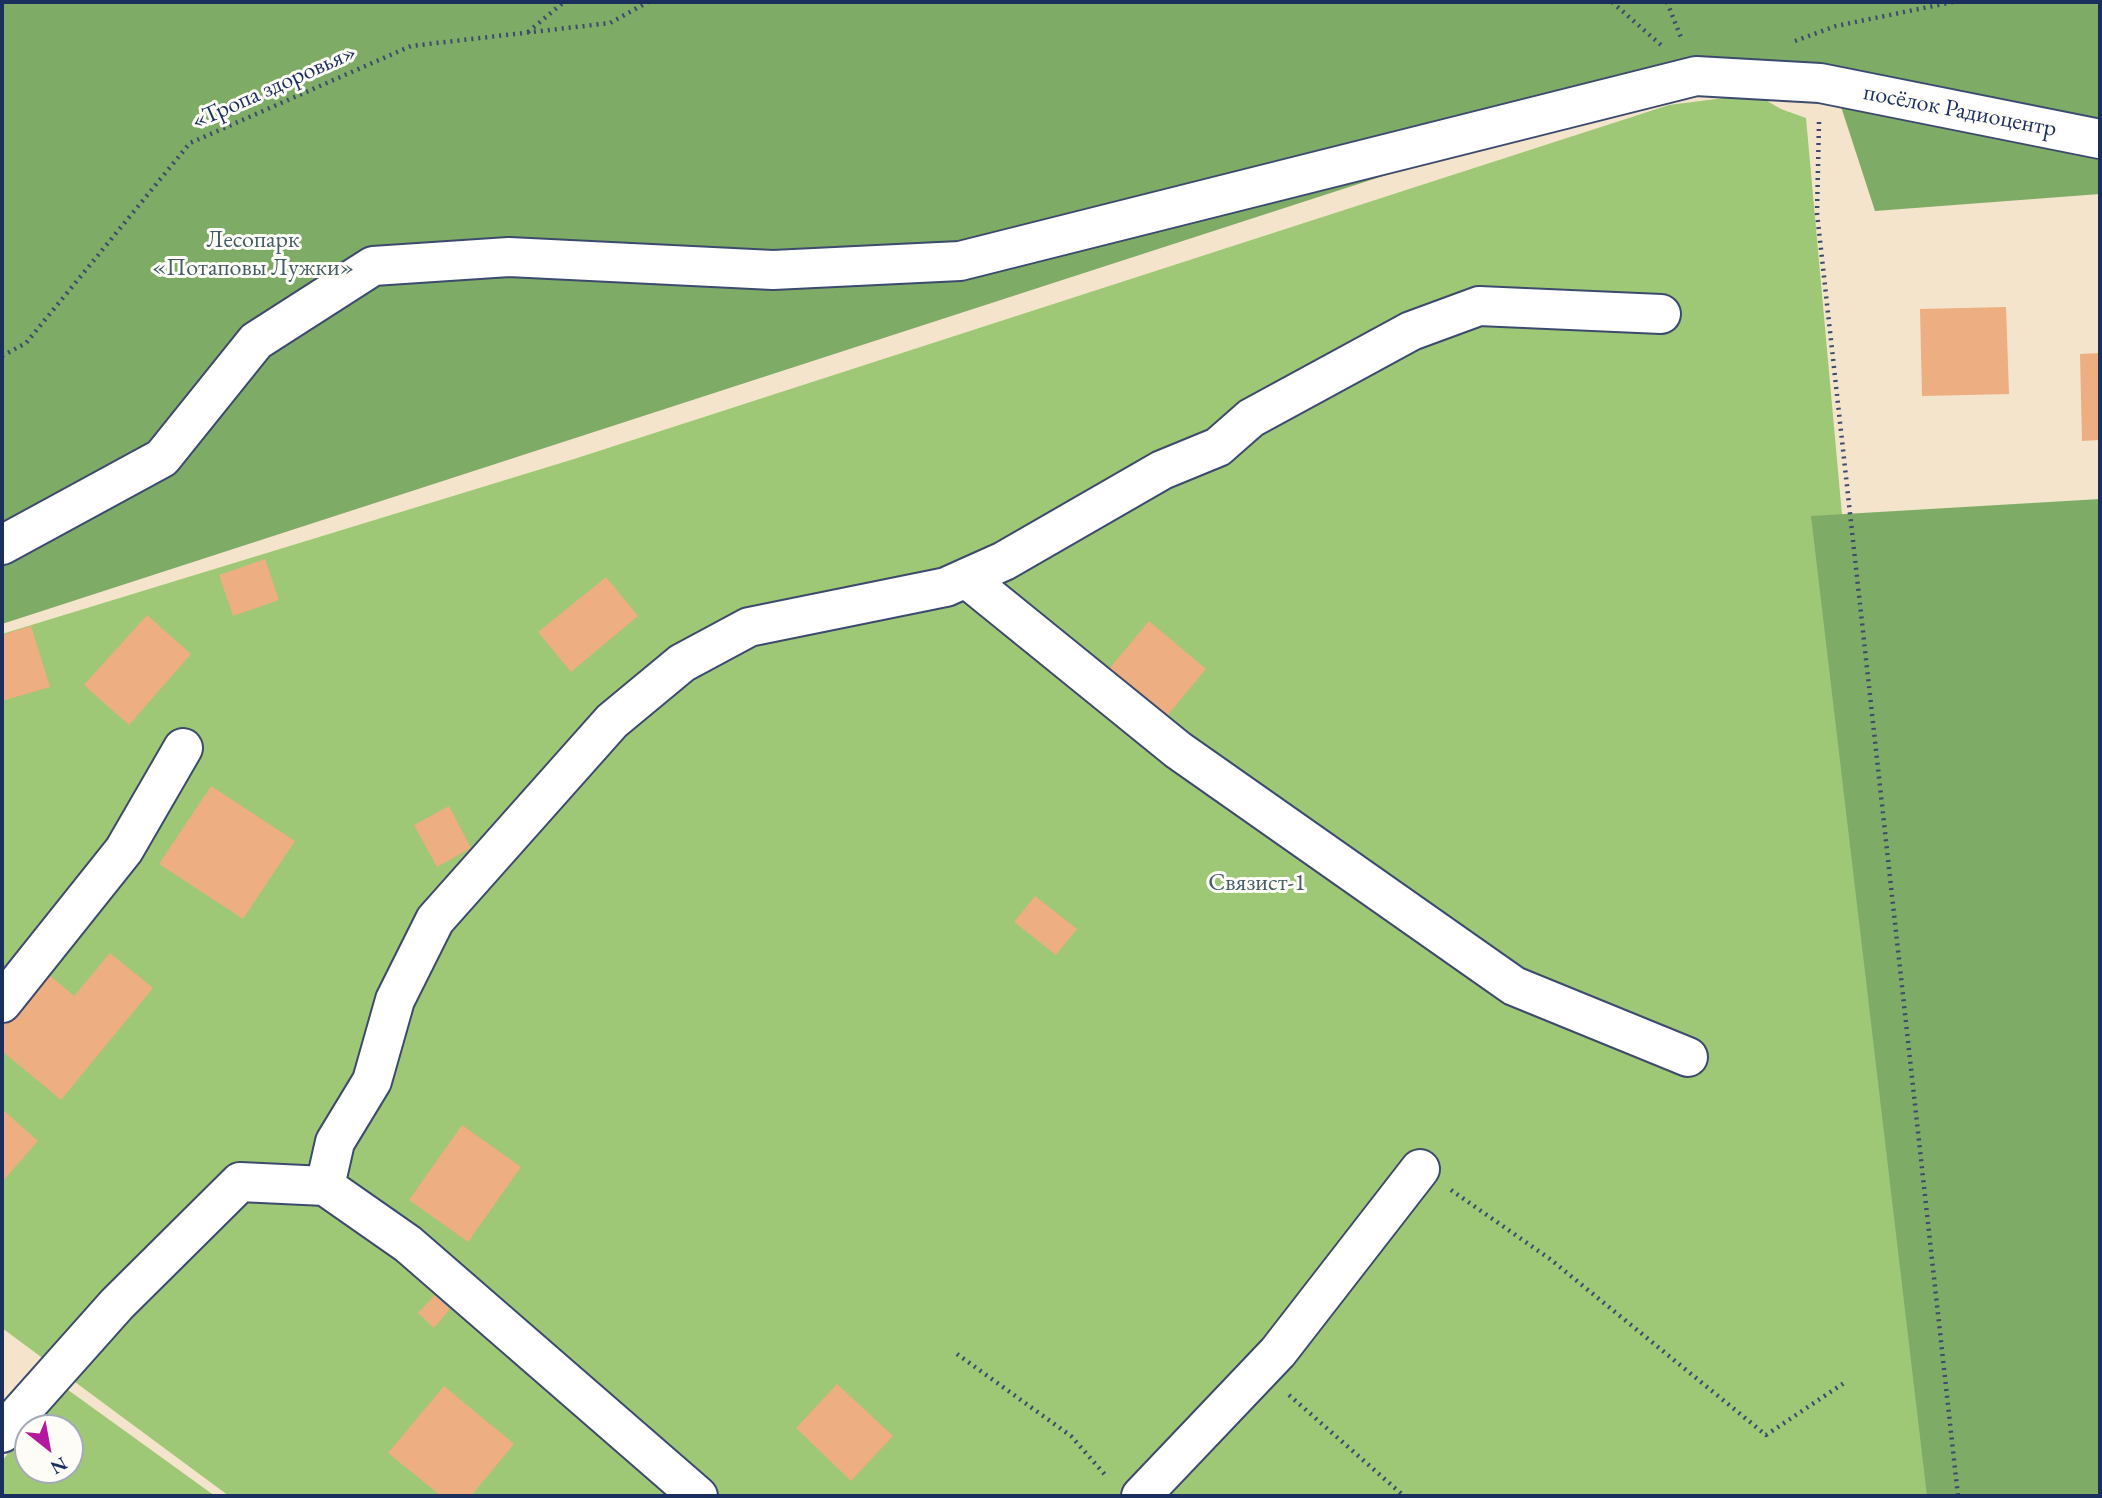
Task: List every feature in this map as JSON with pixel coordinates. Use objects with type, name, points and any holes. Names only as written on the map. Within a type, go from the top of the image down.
[{"type":"street","name":"посёлок Радиоцентр","points":[[2,545],[162,458],[256,341],[373,266],[509,257],[774,270],[960,261],[1696,76],[1820,83],[2100,139]]},
{"type":"street","points":[[325,1186],[335,1142],[372,1081],[395,1000],[435,920],[612,721],[682,663],[749,627],[946,587],[1004,561],[1162,470],[1217,447],[1251,418],[1411,331],[1479,306],[1661,314]]},
{"type":"street","points":[[966,578],[1178,750],[1514,986],[1688,1057]]},
{"type":"street","points":[[2,1003],[124,850],[183,748]]},
{"type":"street","points":[[1128,1491],[1278,1352],[1420,1168]]},
{"type":"street","points":[[2,1433],[117,1304],[240,1182],[325,1186],[408,1244],[698,1496]]},
{"type":"path","points":[[528,32],[564,2]]},
{"type":"path","name":"«Тропа здоровья»","points":[[2,356],[26,343],[190,143],[411,46],[610,23],[648,2]]},
{"type":"path","points":[[1612,2],[1696,76]]},
{"type":"path","points":[[1785,44],[1836,26],[1953,2]]},
{"type":"path","points":[[1820,83],[1817,213],[1958,1496]]},
{"type":"path","points":[[1420,1168],[1550,1259],[1766,1434],[1847,1381]]},
{"type":"path","points":[[957,1354],[1071,1436],[1128,1491]]},
{"type":"path","points":[[1259,1369],[1404,1496]]},
{"type":"green space","name":"Лесопарк «Потаповы Лужки»","points":[[2,2],[2100,2],[2100,194],[1875,211],[1832,79],[1642,92],[2,624]]},
{"type":"green space","name":"Связист-1","points":[[1755,94],[1781,109],[1806,118],[1931,1496],[229,1496],[2,1328],[2,634],[574,459],[1669,105]]},
{"type":"green space","points":[[2100,499],[2100,1496],[1927,1496],[1811,516]]},
{"type":"green space","points":[[64,1387],[215,1496],[2,1496],[2,1461],[14,1446],[14,1484],[84,1484],[84,1414],[41,1414]]},
{"type":"building","points":[[2006,307],[2009,394],[1922,396],[1920,309]]},
{"type":"building","points":[[2100,353],[2100,440],[2082,441],[2080,354]]},
{"type":"building","points":[[265,559],[279,600],[233,616],[219,575]]},
{"type":"building","points":[[606,577],[638,616],[571,672],[538,632]]},
{"type":"building","points":[[147,615],[191,654],[129,725],[84,685]]},
{"type":"building","points":[[1149,621],[1206,669],[1167,716],[1109,669]]},
{"type":"building","points":[[31,626],[50,687],[2,701],[2,635]]},
{"type":"building","points":[[211,786],[295,841],[243,919],[159,864]]},
{"type":"building","points":[[449,806],[471,848],[437,867],[414,825]]},
{"type":"building","points":[[1035,896],[1077,929],[1056,955],[1014,922]]},
{"type":"building","points":[[110,953],[153,988],[61,1100],[2,1051],[2,1028],[47,973],[74,996]]},
{"type":"building","points":[[2,1109],[38,1141],[2,1182]]},
{"type":"building","points":[[462,1125],[521,1167],[468,1242],[409,1200]]},
{"type":"building","points":[[435,1295],[450,1309],[434,1328],[418,1313]]},
{"type":"building","points":[[837,1384],[893,1436],[851,1481],[796,1428]]},
{"type":"building","points":[[444,1386],[514,1444],[471,1496],[441,1496],[388,1453]]}]
